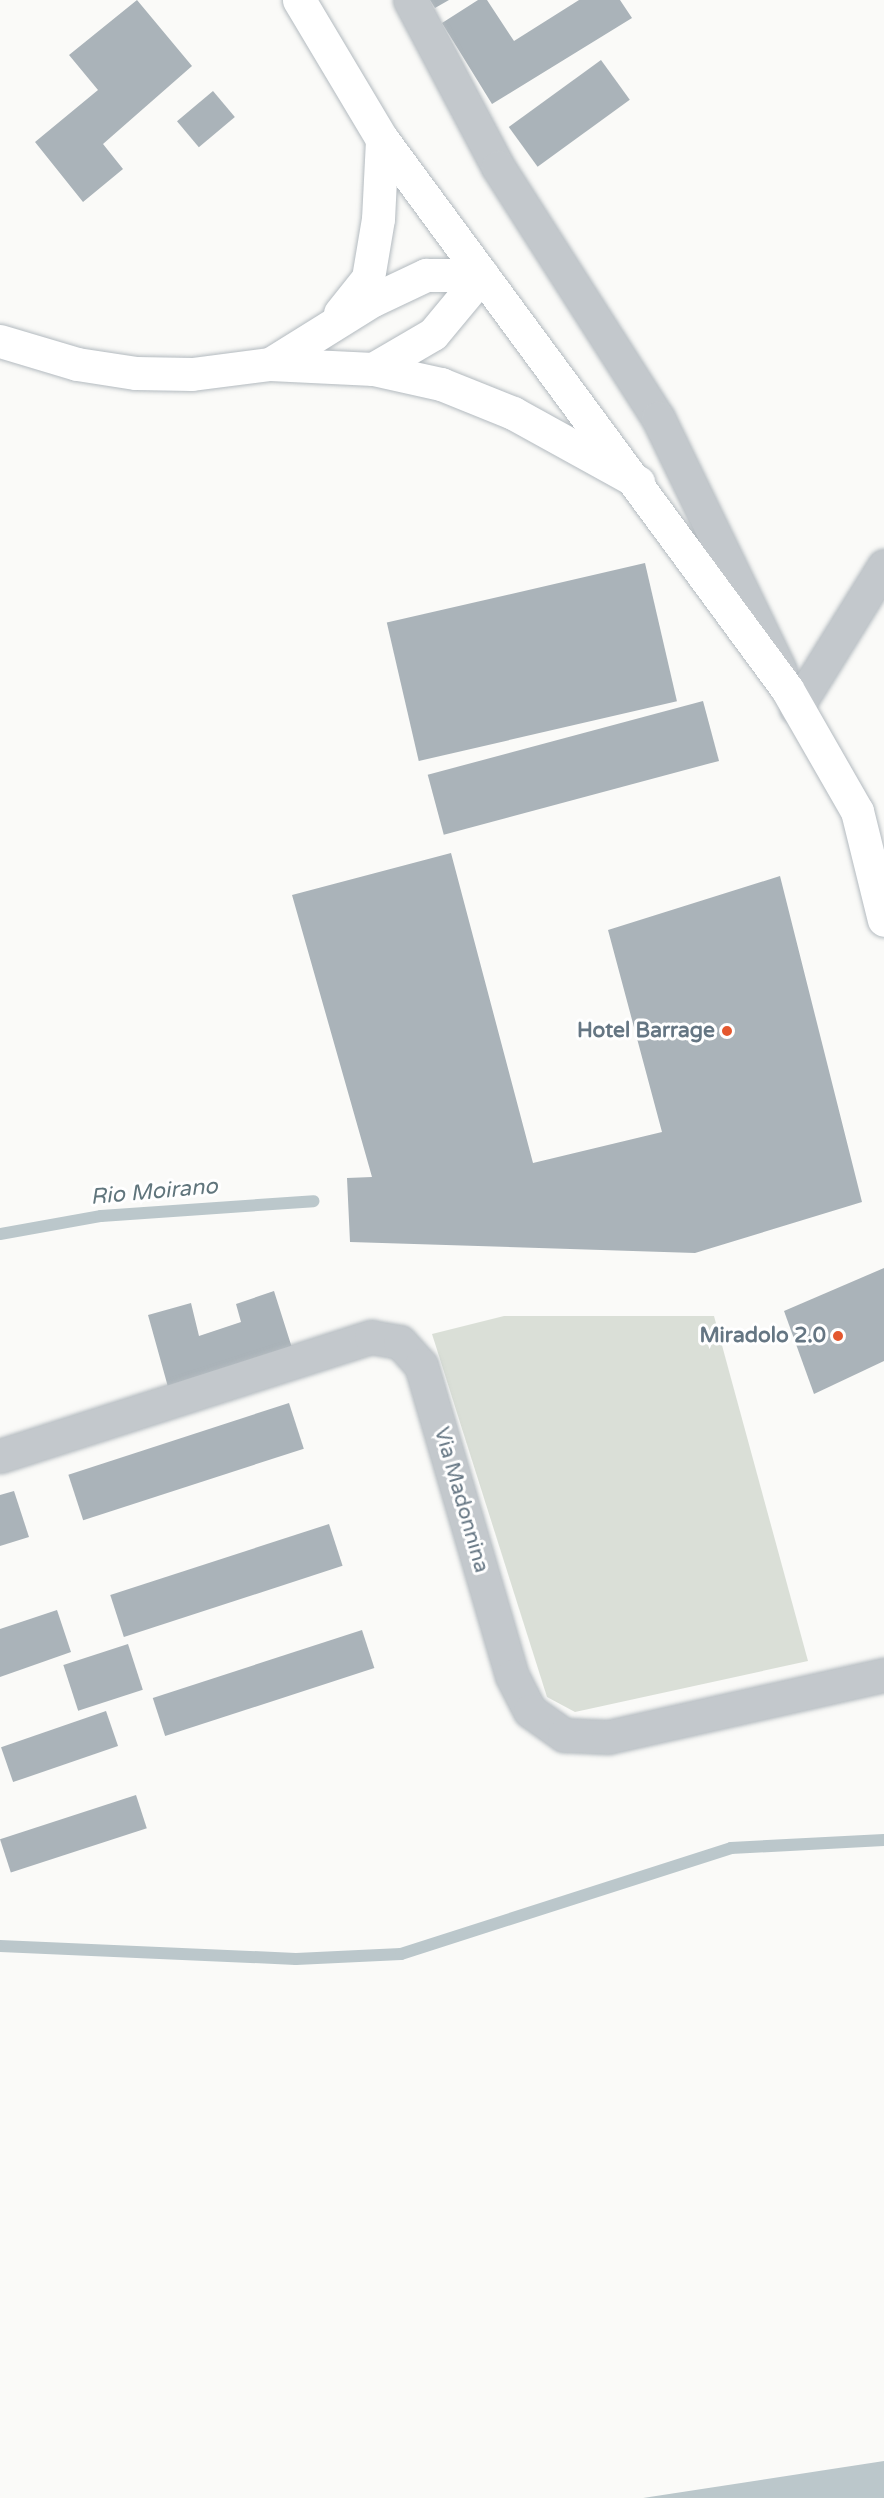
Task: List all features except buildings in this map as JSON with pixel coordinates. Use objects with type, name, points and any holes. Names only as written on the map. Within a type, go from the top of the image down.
[{"type":"main road","points":[[299,0],[382,139],[638,482],[792,698],[858,811],[884,920]]},
{"type":"main road","points":[[328,329],[368,278],[378,219],[382,139]]},
{"type":"main road","points":[[270,364],[373,300],[426,275],[482,275]]},
{"type":"main road","points":[[373,369],[433,334],[482,275]]},
{"type":"main road","points":[[0,340],[18,349],[77,364],[136,373],[192,374],[270,364],[373,369],[441,384],[513,413],[638,482]]},
{"type":"street","points":[[410,0],[498,167],[658,418],[770,643],[792,698]]},
{"type":"street","points":[[792,698],[884,566]]},
{"type":"street","name":"Via Madonnina","points":[[0,1456],[370,1337],[400,1342],[421,1365],[512,1676],[530,1711],[564,1735],[608,1737],[884,1675]]},
{"type":"shaded area","points":[[504,1316],[714,1316],[808,1661],[575,1712],[547,1697],[432,1334]]},
{"type":"shaded area","points":[[884,2461],[884,2498],[643,2498]]},
{"type":"waterway","name":"Rio Moirano","points":[[0,1234],[101,1216],[313,1201]]},
{"type":"waterway","points":[[0,1946],[296,1959],[401,1954],[731,1848],[884,1840]]},
{"type":"place","name":"Hotel Barrage","points":[[727,1031]]},
{"type":"place","name":"Miradolo 2.0","points":[[838,1336]]}]
